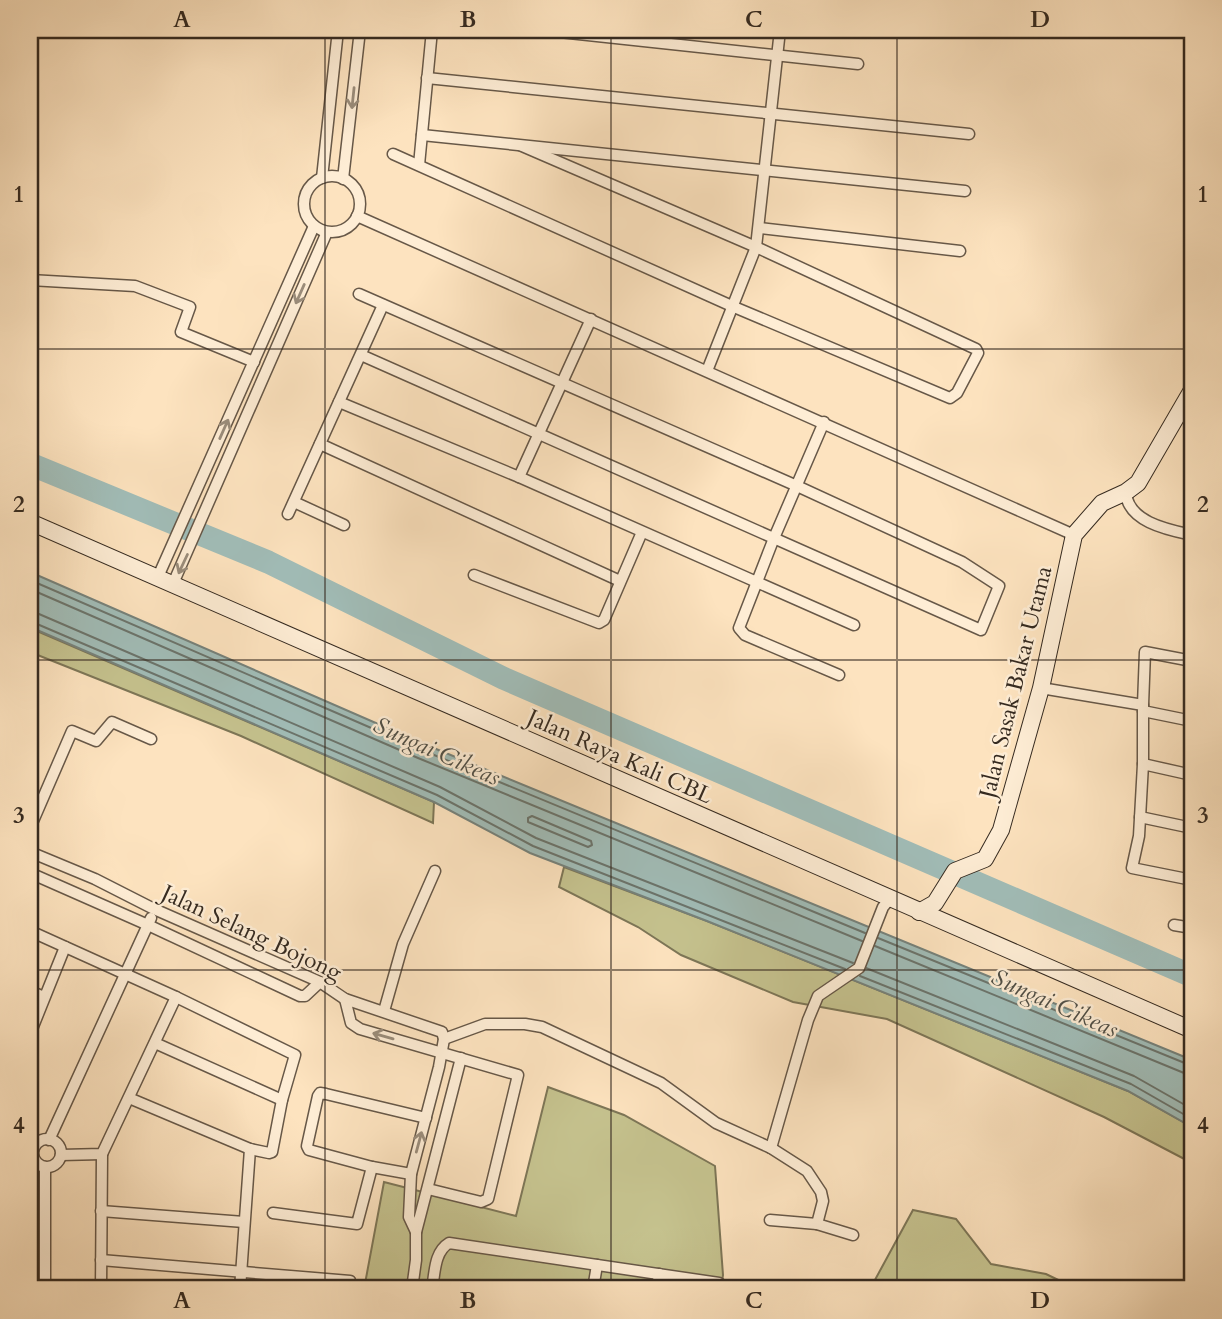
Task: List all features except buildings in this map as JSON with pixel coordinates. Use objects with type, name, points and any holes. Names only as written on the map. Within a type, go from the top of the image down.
[{"type":"main road","name":"Jalan Sasak Bakar Utama","points":[[919,912],[934,903],[955,871],[985,859],[1001,830],[1041,688],[1074,534],[1102,503],[1138,483],[1192,390]]},
{"type":"main road","name":"Jalan Raya Kali CBL","points":[[30,522],[886,903],[919,912],[1192,1030]]},
{"type":"street","points":[[322,178],[338,30]]},
{"type":"street","points":[[344,179],[360,30]]},
{"type":"street","points":[[419,165],[432,30]]},
{"type":"street","points":[[541,30],[858,64]]},
{"type":"street","points":[[707,370],[756,247],[780,30]]},
{"type":"street","points":[[427,78],[969,134]]},
{"type":"street","points":[[422,135],[965,191]]},
{"type":"street","points":[[393,153],[734,307],[950,398],[957,393],[979,353],[976,349],[756,247],[522,146]]},
{"type":"street","points":[[322,178],[344,179],[358,195],[358,216],[342,230],[327,232],[314,226],[306,214],[304,200],[310,187],[322,178]]},
{"type":"street","points":[[358,216],[1074,534]]},
{"type":"street","points":[[165,582],[189,509],[314,226]]},
{"type":"street","points":[[760,228],[960,251]]},
{"type":"street","points":[[165,582],[193,542],[327,232]]},
{"type":"street","points":[[30,280],[135,286],[190,307],[181,331],[254,362]]},
{"type":"street","points":[[359,294],[796,486],[962,562],[999,586],[981,630],[360,355]]},
{"type":"street","points":[[289,514],[383,305]]},
{"type":"street","points":[[519,477],[591,319]]},
{"type":"street","points":[[339,402],[519,477],[854,625]]},
{"type":"street","points":[[824,422],[739,625],[741,633],[839,675]]},
{"type":"street","points":[[320,444],[620,582]]},
{"type":"street","points":[[205,474],[219,481]]},
{"type":"street","points":[[1120,495],[1132,510],[1151,523],[1192,535]]},
{"type":"street","points":[[294,502],[344,525]]},
{"type":"street","points":[[474,575],[597,623],[603,622],[642,532]]},
{"type":"street","points":[[1192,662],[1145,652],[1140,817],[1132,868],[1192,880]]},
{"type":"street","points":[[1041,688],[1143,708],[1192,721]]},
{"type":"street","points":[[30,828],[72,731],[96,741],[112,722],[151,739]]},
{"type":"street","points":[[1143,764],[1192,775]]},
{"type":"street","points":[[1140,817],[1192,828]]},
{"type":"street","name":"Jalan Selang Bojong","points":[[30,852],[320,982],[345,999],[440,1031],[443,1039]]},
{"type":"street","points":[[384,1011],[403,944],[435,871]]},
{"type":"street","points":[[30,873],[300,996],[305,996],[320,982]]},
{"type":"street","points":[[771,1148],[808,1020],[818,996],[859,968],[886,903]]},
{"type":"street","points":[[48,1140],[154,909]]},
{"type":"street","points":[[1174,925],[1192,928]]},
{"type":"street","points":[[30,931],[176,997],[307,1061]]},
{"type":"street","points":[[30,1034],[65,947]]},
{"type":"street","points":[[30,991],[44,997]]},
{"type":"street","points":[[101,1289],[102,1154],[176,997]]},
{"type":"street","points":[[345,999],[354,1026],[518,1075],[488,1199],[481,1202],[427,1194],[415,1201],[409,1193]]},
{"type":"street","points":[[412,1289],[416,1231],[427,1194],[451,1055],[443,1039],[485,1024],[525,1024],[542,1027],[661,1083],[716,1123],[771,1148],[807,1171],[817,1185],[823,1200],[817,1224]]},
{"type":"street","points":[[155,1043],[282,1100]]},
{"type":"street","points":[[129,1098],[266,1154],[272,1152],[282,1100],[295,1055]]},
{"type":"street","points":[[416,1231],[409,1217],[411,1174],[426,1118],[451,1055]]},
{"type":"street","points":[[411,1174],[372,1167],[307,1148],[320,1093],[426,1118]]},
{"type":"street","points":[[48,1140],[58,1145],[61,1155],[56,1164],[46,1167],[32,1157],[38,1143],[48,1140]]},
{"type":"street","points":[[240,1289],[250,1149]]},
{"type":"street","points":[[61,1155],[102,1154]]},
{"type":"street","points":[[45,1289],[46,1167]]},
{"type":"street","points":[[273,1213],[357,1224],[372,1167]]},
{"type":"street","points":[[101,1211],[244,1223]]},
{"type":"street","points":[[770,1220],[817,1224],[853,1235]]},
{"type":"street","points":[[432,1289],[438,1254],[449,1243],[719,1283],[726,1289]]},
{"type":"street","points":[[101,1260],[350,1281],[351,1289]]},
{"type":"street","points":[[593,1289],[597,1265]]},
{"type":"street","points":[[657,1289],[659,1274]]},
{"type":"shaded area","points":[[30,628],[434,802],[433,823],[241,736],[30,652]]},
{"type":"shaded area","points":[[564,867],[707,921],[1128,1091],[1192,1127],[1192,1163],[1104,1117],[887,1019],[793,1002],[681,955],[638,927],[559,887]]},
{"type":"shaded area","points":[[548,1087],[624,1115],[715,1166],[723,1275],[721,1289],[364,1289],[384,1182],[516,1216]]},
{"type":"shaded area","points":[[913,1210],[956,1219],[991,1264],[1046,1274],[1077,1289],[870,1289]]},
{"type":"water","name":"Sungai Cikeas","points":[[30,572],[424,744],[1192,1060],[1192,1127],[1128,1091],[707,921],[530,853],[434,802],[30,627]]},
{"type":"waterway","points":[[30,464],[268,562],[503,678],[1192,976]]}]
